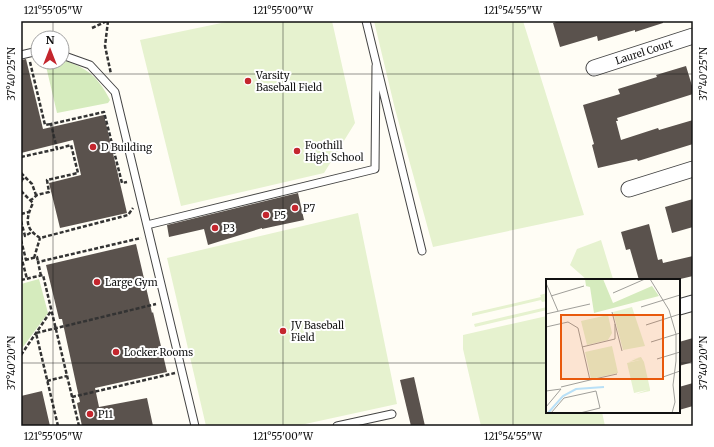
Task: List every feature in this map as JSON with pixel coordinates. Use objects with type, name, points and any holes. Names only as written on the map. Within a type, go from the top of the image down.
[{"type":"street","name":"Laurel Court","points":[[594,68],[693,36]]},
{"type":"street","points":[[629,189],[693,169]]},
{"type":"street","points":[[680,307],[693,303]]},
{"type":"lane","points":[[366,21],[422,252]]},
{"type":"lane","points":[[70,58],[90,65],[115,92],[195,426]]},
{"type":"lane","points":[[147,225],[375,169],[376,66]]},
{"type":"lane","points":[[337,426],[392,414]]},
{"type":"path","points":[[92,28],[107,21],[105,46],[115,92]]},
{"type":"path","points":[[25,62],[30,61],[45,126],[104,112],[122,183],[128,182],[129,188]]},
{"type":"path","points":[[51,124],[57,149]]},
{"type":"path","points":[[21,157],[71,146],[78,173],[47,180],[49,192],[36,196],[30,201]]},
{"type":"path","points":[[21,173],[32,184],[36,196]]},
{"type":"path","points":[[21,177],[24,180],[21,181]]},
{"type":"path","points":[[21,191],[33,203],[27,217],[29,227],[32,232],[40,238]]},
{"type":"path","points":[[40,238],[128,216],[133,207]]},
{"type":"path","points":[[21,214],[29,212]]},
{"type":"path","points":[[21,221],[25,236],[32,232]]},
{"type":"path","points":[[38,262],[149,236]]},
{"type":"path","points":[[34,258],[40,238]]},
{"type":"path","points":[[21,240],[26,260]]},
{"type":"path","points":[[21,256],[27,279]]},
{"type":"path","points":[[22,260],[37,257],[41,276],[43,275],[79,426]]},
{"type":"path","points":[[21,280],[41,276]]},
{"type":"path","points":[[36,333],[165,302]]},
{"type":"path","points":[[21,355],[51,311]]},
{"type":"path","points":[[36,333],[58,426]]},
{"type":"path","points":[[72,398],[182,372]]},
{"type":"path","points":[[47,381],[67,376]]},
{"type":"green space","name":"Varsity Baseball Field","points":[[231,21],[332,21],[355,123],[324,173],[181,206],[140,40]]},
{"type":"green space","points":[[374,21],[523,21],[584,215],[433,247],[395,109]]},
{"type":"green space","points":[[70,63],[91,74],[101,85],[110,100],[108,103],[57,113],[47,70],[70,70]]},
{"type":"green space","name":"JV Baseball Field","points":[[358,213],[397,404],[296,426],[206,426],[167,258]]},
{"type":"green space","points":[[601,240],[613,279],[586,279],[570,265],[577,249]]},
{"type":"green space","points":[[39,279],[48,313],[21,348],[21,284]]},
{"type":"green space","points":[[546,293],[546,301],[542,302],[541,300],[472,316],[472,313],[541,297],[540,295]]},
{"type":"green space","points":[[546,307],[546,310],[475,327],[474,324]]},
{"type":"green space","points":[[546,316],[546,413],[602,413],[605,426],[481,426],[463,349],[463,335]]},
{"type":"building","points":[[560,21],[663,21],[663,23],[635,32],[635,30],[598,41],[597,36],[560,47],[553,23]]},
{"type":"building","name":"D Building","points":[[26,59],[43,129],[104,115],[127,213],[60,228],[49,183],[81,175],[73,140],[21,153],[21,60]]},
{"type":"building","points":[[686,66],[693,89],[693,94],[617,118],[618,121],[616,121],[621,140],[658,128],[659,130],[693,120],[693,144],[638,161],[637,159],[598,168],[592,145],[594,144],[583,105],[620,94],[618,89]]},
{"type":"building","points":[[298,193],[304,220],[262,228],[208,245],[204,229],[169,237],[167,225]]},
{"type":"building","points":[[693,199],[693,227],[672,233],[665,207]]},
{"type":"building","points":[[649,224],[658,260],[662,259],[663,263],[693,256],[693,276],[680,279],[639,279],[630,249],[626,250],[621,232]]},
{"type":"building","points":[[136,244],[167,372],[95,388],[99,407],[147,398],[153,426],[82,426],[77,403],[80,402],[62,319],[59,319],[46,265]]},
{"type":"building","points":[[693,338],[693,362],[680,366],[680,342]]},
{"type":"building","points":[[414,377],[425,426],[411,426],[400,380]]},
{"type":"building","points":[[693,383],[693,406],[680,410],[680,387]]},
{"type":"building","points":[[42,391],[50,426],[21,426],[21,396]]},
{"type":"place","name":"Varsity Baseball Field","points":[[248,81]]},
{"type":"place","name":"D Building","points":[[93,147]]},
{"type":"place","name":"Foothill High School","points":[[297,151]]},
{"type":"place","name":"P7","points":[[295,208]]},
{"type":"place","name":"P5","points":[[266,215]]},
{"type":"place","name":"P3","points":[[215,228]]},
{"type":"place","name":"Large Gym","points":[[97,282]]},
{"type":"place","name":"JV Baseball Field","points":[[283,331]]},
{"type":"place","name":"Locker Rooms","points":[[116,352]]},
{"type":"place","name":"P11","points":[[90,414]]}]
